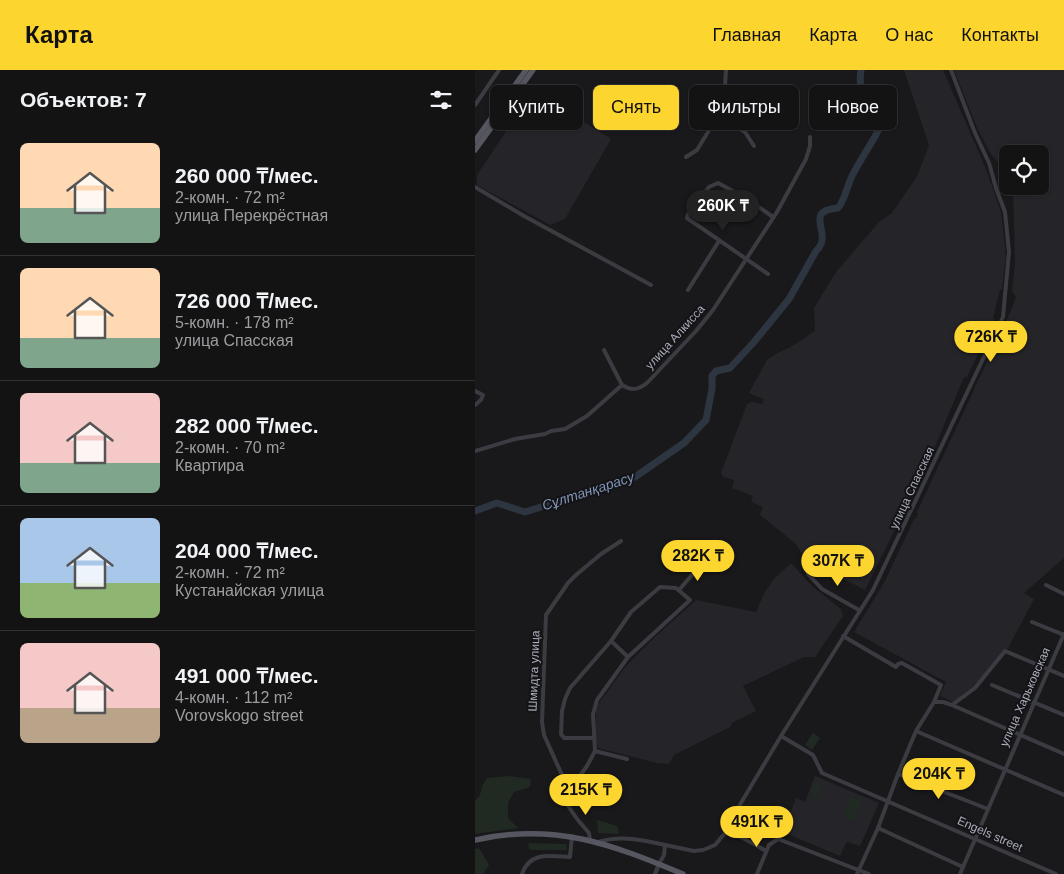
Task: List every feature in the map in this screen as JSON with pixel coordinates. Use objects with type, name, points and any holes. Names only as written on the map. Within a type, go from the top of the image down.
[{"type":"main road","points":[[475,142],[526,70]]},
{"type":"main road","points":[[475,150],[533,70]]},
{"type":"main road","points":[[475,840],[505,834],[573,836],[598,842],[683,874]]},
{"type":"street","points":[[475,106],[499,70]]},
{"type":"street","points":[[725,85],[726,70]]},
{"type":"street","name":"улица Спасская","points":[[598,842],[637,839],[694,851],[703,850],[715,845],[725,834],[735,813],[781,736],[873,590],[1003,317],[1009,252],[1005,212],[989,163],[975,133],[951,70]]},
{"type":"street","points":[[686,157],[697,150],[709,130]]},
{"type":"street","points":[[742,130],[755,146]]},
{"type":"street","name":"улица Алкисса","points":[[622,385],[633,390],[641,388],[696,331],[713,310],[773,217],[806,159],[811,146],[810,137]]},
{"type":"street","points":[[768,274],[687,218],[709,187],[718,183],[746,198],[773,217]]},
{"type":"street","points":[[476,189],[651,285]]},
{"type":"street","points":[[688,290],[719,241]]},
{"type":"street","points":[[475,451],[515,438],[565,429],[587,416],[622,385],[604,350]]},
{"type":"street","points":[[475,391],[483,395],[481,400],[475,405]]},
{"type":"street","name":"Шмидта улица","points":[[563,799],[560,791],[562,775],[544,735],[542,722],[546,615],[572,579],[601,554],[621,541]]},
{"type":"street","points":[[679,590],[703,562]]},
{"type":"street","points":[[808,574],[822,589],[859,610]]},
{"type":"street","points":[[1046,585],[1064,594]]},
{"type":"street","points":[[590,840],[589,833],[563,799],[587,766],[595,750],[593,738],[594,706],[628,657],[690,600],[676,588],[660,587],[631,612],[611,641],[571,688],[565,699],[562,712],[561,734],[564,738],[593,738]]},
{"type":"street","points":[[1032,622],[1064,635]]},
{"type":"street","name":"улица Харьковская","points":[[961,874],[1019,735],[1064,635]]},
{"type":"street","points":[[843,636],[896,667],[902,663],[941,685],[934,702],[916,731],[878,828],[858,872]]},
{"type":"street","points":[[611,641],[628,657]]},
{"type":"street","points":[[952,705],[975,688],[989,669],[1006,652],[1064,676]]},
{"type":"street","points":[[992,685],[1064,715]]},
{"type":"street","points":[[934,702],[952,705],[1064,754]]},
{"type":"street","points":[[916,731],[1064,795]]},
{"type":"street","name":"Engels street","points":[[781,736],[813,756],[822,773],[1056,874]]},
{"type":"street","points":[[595,750],[627,759]]},
{"type":"street","points":[[898,774],[988,809]]},
{"type":"street","points":[[878,828],[963,866]]},
{"type":"street","points":[[725,834],[733,834],[745,838],[766,851]]},
{"type":"street","points":[[521,874],[528,863],[543,855],[570,857],[573,836]]},
{"type":"street","points":[[757,874],[769,845],[778,839],[858,872],[869,874]]},
{"type":"street","points":[[655,874],[664,855],[665,845]]},
{"type":"shaded area","points":[[904,70],[943,70],[986,169],[1001,212],[1006,255],[1002,289],[1000,290],[993,318],[995,319],[967,377],[964,377],[929,461],[865,590],[814,564],[803,556],[796,544],[760,515],[763,507],[751,502],[753,496],[732,488],[734,480],[723,477],[721,473],[747,404],[752,402],[762,404],[764,399],[749,393],[767,360],[815,331],[814,308],[836,272],[879,222],[892,213],[917,176],[929,145]]},
{"type":"shaded area","points":[[954,70],[1064,70],[1064,558],[1024,593],[1034,599],[1007,650],[965,697],[953,702],[940,696],[946,682],[854,632],[885,581],[914,519],[916,519],[917,512],[1013,306],[1016,297],[1012,291],[1015,263],[1013,195],[1049,195],[1049,145],[999,145],[999,164],[991,154],[978,130]]},
{"type":"shaded area","points":[[583,121],[593,128],[593,130],[597,130],[611,139],[565,219],[550,225],[477,185],[477,175],[507,130],[583,130]]},
{"type":"shaded area","points":[[791,563],[812,586],[841,609],[843,616],[815,657],[804,657],[743,686],[756,711],[732,723],[730,727],[674,755],[669,764],[657,763],[598,748],[596,739],[596,707],[626,666],[656,636],[696,600],[756,612],[773,580]]},
{"type":"shaded area","points":[[813,733],[820,738],[812,750],[805,745]]},
{"type":"shaded area","points":[[509,776],[531,779],[530,787],[514,792],[508,803],[508,818],[518,828],[475,834],[475,801],[480,795],[482,786],[487,778]]},
{"type":"shaded area","points":[[815,776],[879,803],[860,846],[846,843],[840,856],[783,832],[796,798],[805,802]]},
{"type":"shaded area","points":[[815,782],[823,785],[817,799],[810,796]]},
{"type":"shaded area","points":[[851,796],[863,800],[854,822],[843,817]]},
{"type":"shaded area","points":[[597,820],[617,826],[619,833],[598,833]]},
{"type":"shaded area","points":[[528,843],[566,844],[567,850],[533,850],[529,849]]},
{"type":"shaded area","points":[[479,848],[489,865],[483,874],[475,874],[475,849]]},
{"type":"waterway","name":"Сұлтанқарасу","points":[[475,511],[497,503],[525,512],[635,477],[684,443],[706,420],[712,389],[712,376],[716,371],[730,368],[789,299],[821,244],[820,218],[822,214],[827,210],[838,208],[840,205],[852,176],[884,120],[885,113],[881,105],[864,93],[860,81],[861,70]]}]
